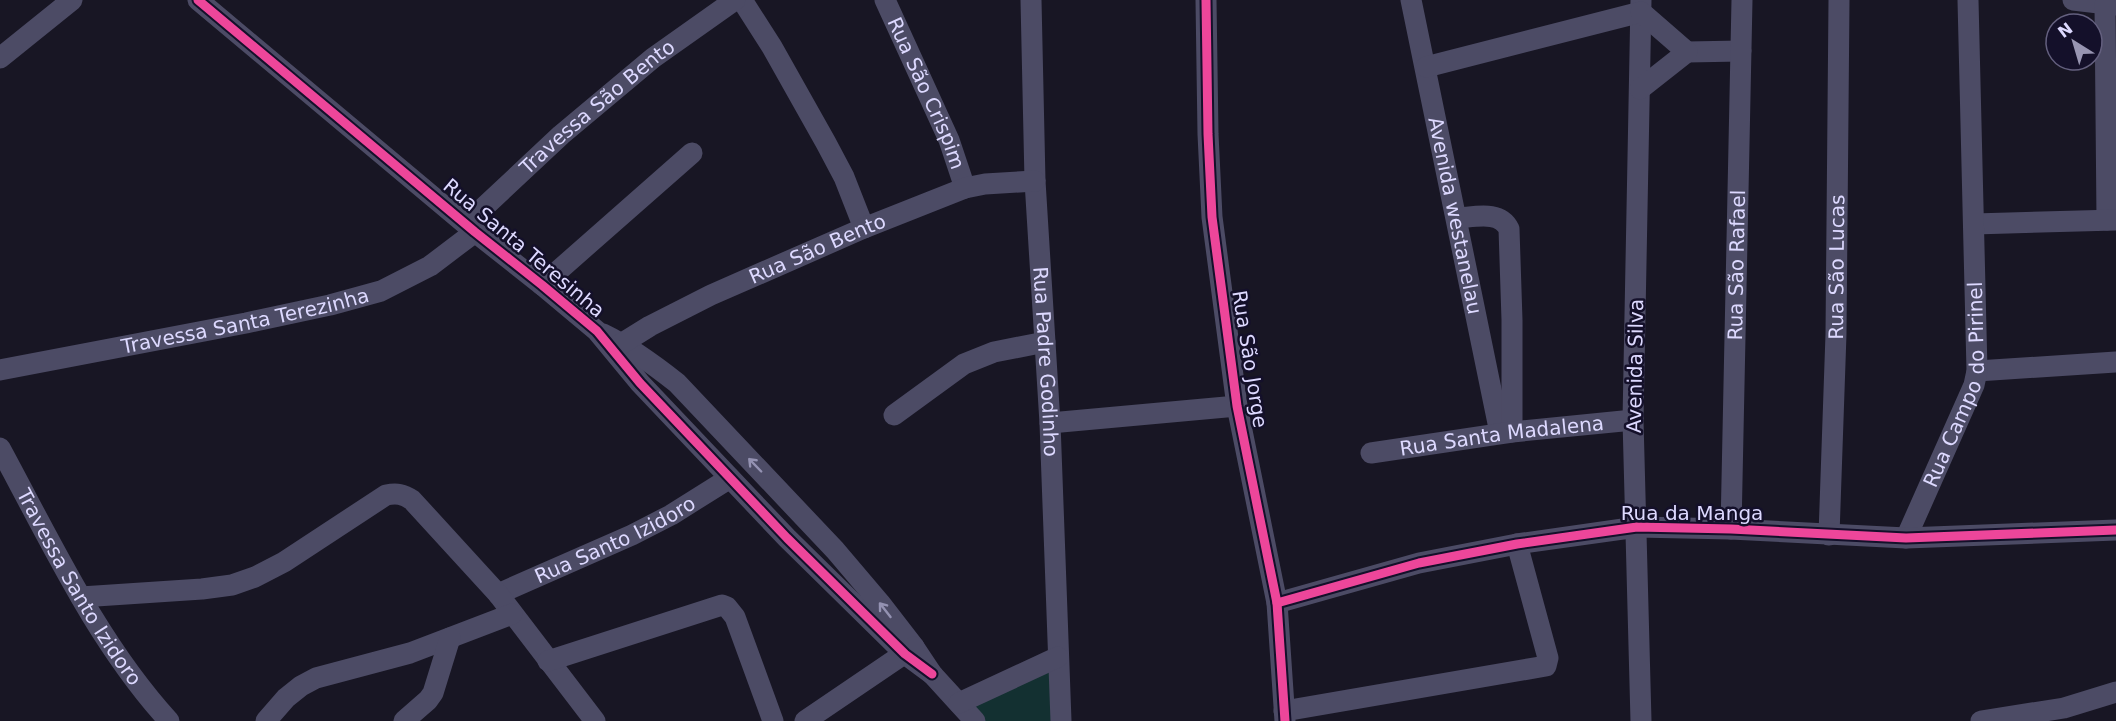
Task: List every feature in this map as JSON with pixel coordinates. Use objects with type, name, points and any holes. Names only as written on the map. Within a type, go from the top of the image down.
[{"type":"street","points":[[0,58],[72,0]]},
{"type":"street","name":"Rua Santa Teresinha","points":[[198,0],[470,228],[617,347],[677,383],[835,550],[909,650]]},
{"type":"street","name":"Travessa São Bento","points":[[470,228],[561,135],[644,66],[735,0]]},
{"type":"street","points":[[742,0],[772,46],[826,143],[844,177],[864,228]]},
{"type":"street","name":"Rua São Crispim","points":[[885,0],[949,140],[965,188]]},
{"type":"street","name":"Rua Padre Godinho","points":[[1031,0],[1035,181],[1050,423],[1061,721]]},
{"type":"street","name":"Rua São Jorge","points":[[1206,0],[1212,217],[1238,406],[1277,603],[1285,716]]},
{"type":"street","name":"Avenida westanelau","points":[[1411,0],[1457,218],[1506,432]]},
{"type":"street","name":"Rua São Rafael","points":[[1731,529],[1742,0]]},
{"type":"street","name":"Rua São Lucas","points":[[1829,535],[1836,334],[1839,0]]},
{"type":"street","name":"Rua Campo do Pirinel","points":[[1906,538],[1974,385],[1977,371],[1968,0]]},
{"type":"street","points":[[1974,224],[2112,220],[2094,2]]},
{"type":"street","points":[[1426,67],[1641,6],[1687,52]]},
{"type":"street","name":"Avenida Silva","points":[[1641,6],[1633,420],[1641,721]]},
{"type":"street","points":[[1640,89],[1687,52],[1741,51]]},
{"type":"street","points":[[542,285],[692,153]]},
{"type":"street","name":"Rua São Bento","points":[[617,347],[650,326],[711,295],[864,228],[965,188],[985,184],[1035,181]]},
{"type":"street","points":[[1457,218],[1493,216],[1506,223],[1509,229],[1512,320],[1506,432]]},
{"type":"street","name":"Travessa Santa Terezinha","points":[[0,370],[257,321],[381,291],[430,266],[470,228]]},
{"type":"street","points":[[894,415],[964,364],[994,352],[1045,342]]},
{"type":"street","name":"Rua Santa Teresinha","points":[[617,347],[730,478],[787,538],[909,650],[975,721]]},
{"type":"street","points":[[1977,371],[2116,362]]},
{"type":"street","points":[[1050,423],[1238,406]]},
{"type":"street","name":"Rua Santa Madalena","points":[[1371,453],[1506,432],[1633,420]]},
{"type":"street","name":"Travessa Santo Izidoro","points":[[0,448],[81,597],[120,662],[169,721]]},
{"type":"street","name":"Rua Santo Izidoro","points":[[498,594],[632,535],[671,515],[730,478]]},
{"type":"street","points":[[81,597],[232,585],[255,577],[284,562],[386,495],[395,493],[404,495],[412,500],[498,594],[595,721]]},
{"type":"street","name":"Rua da Manga","points":[[1277,603],[1419,563],[1517,544],[1637,527],[1731,529],[1906,538],[2116,530]]},
{"type":"street","points":[[1285,716],[1546,666],[1548,658],[1517,544]]},
{"type":"street","points":[[548,662],[722,605],[728,607],[735,617],[773,721]]},
{"type":"street","points":[[266,721],[286,698],[316,678],[410,653],[513,614]]},
{"type":"street","points":[[404,721],[433,693],[450,639]]},
{"type":"street","points":[[805,721],[909,650]]},
{"type":"street","points":[[959,703],[1058,657]]},
{"type":"street","points":[[1981,721],[2065,714],[2116,692]]},
{"type":"green space","points":[[1054,664],[1056,721],[981,721],[968,707]]},
{"type":"cycle path","points":[[198,0],[597,331],[640,383],[787,538],[905,654],[932,674]]},
{"type":"cycle path","points":[[1206,0],[1212,217],[1237,406],[1277,603],[1285,721]]},
{"type":"cycle path","points":[[1277,603],[1419,563],[1517,544],[1637,527],[1731,529],[1906,538],[2116,530]]}]
